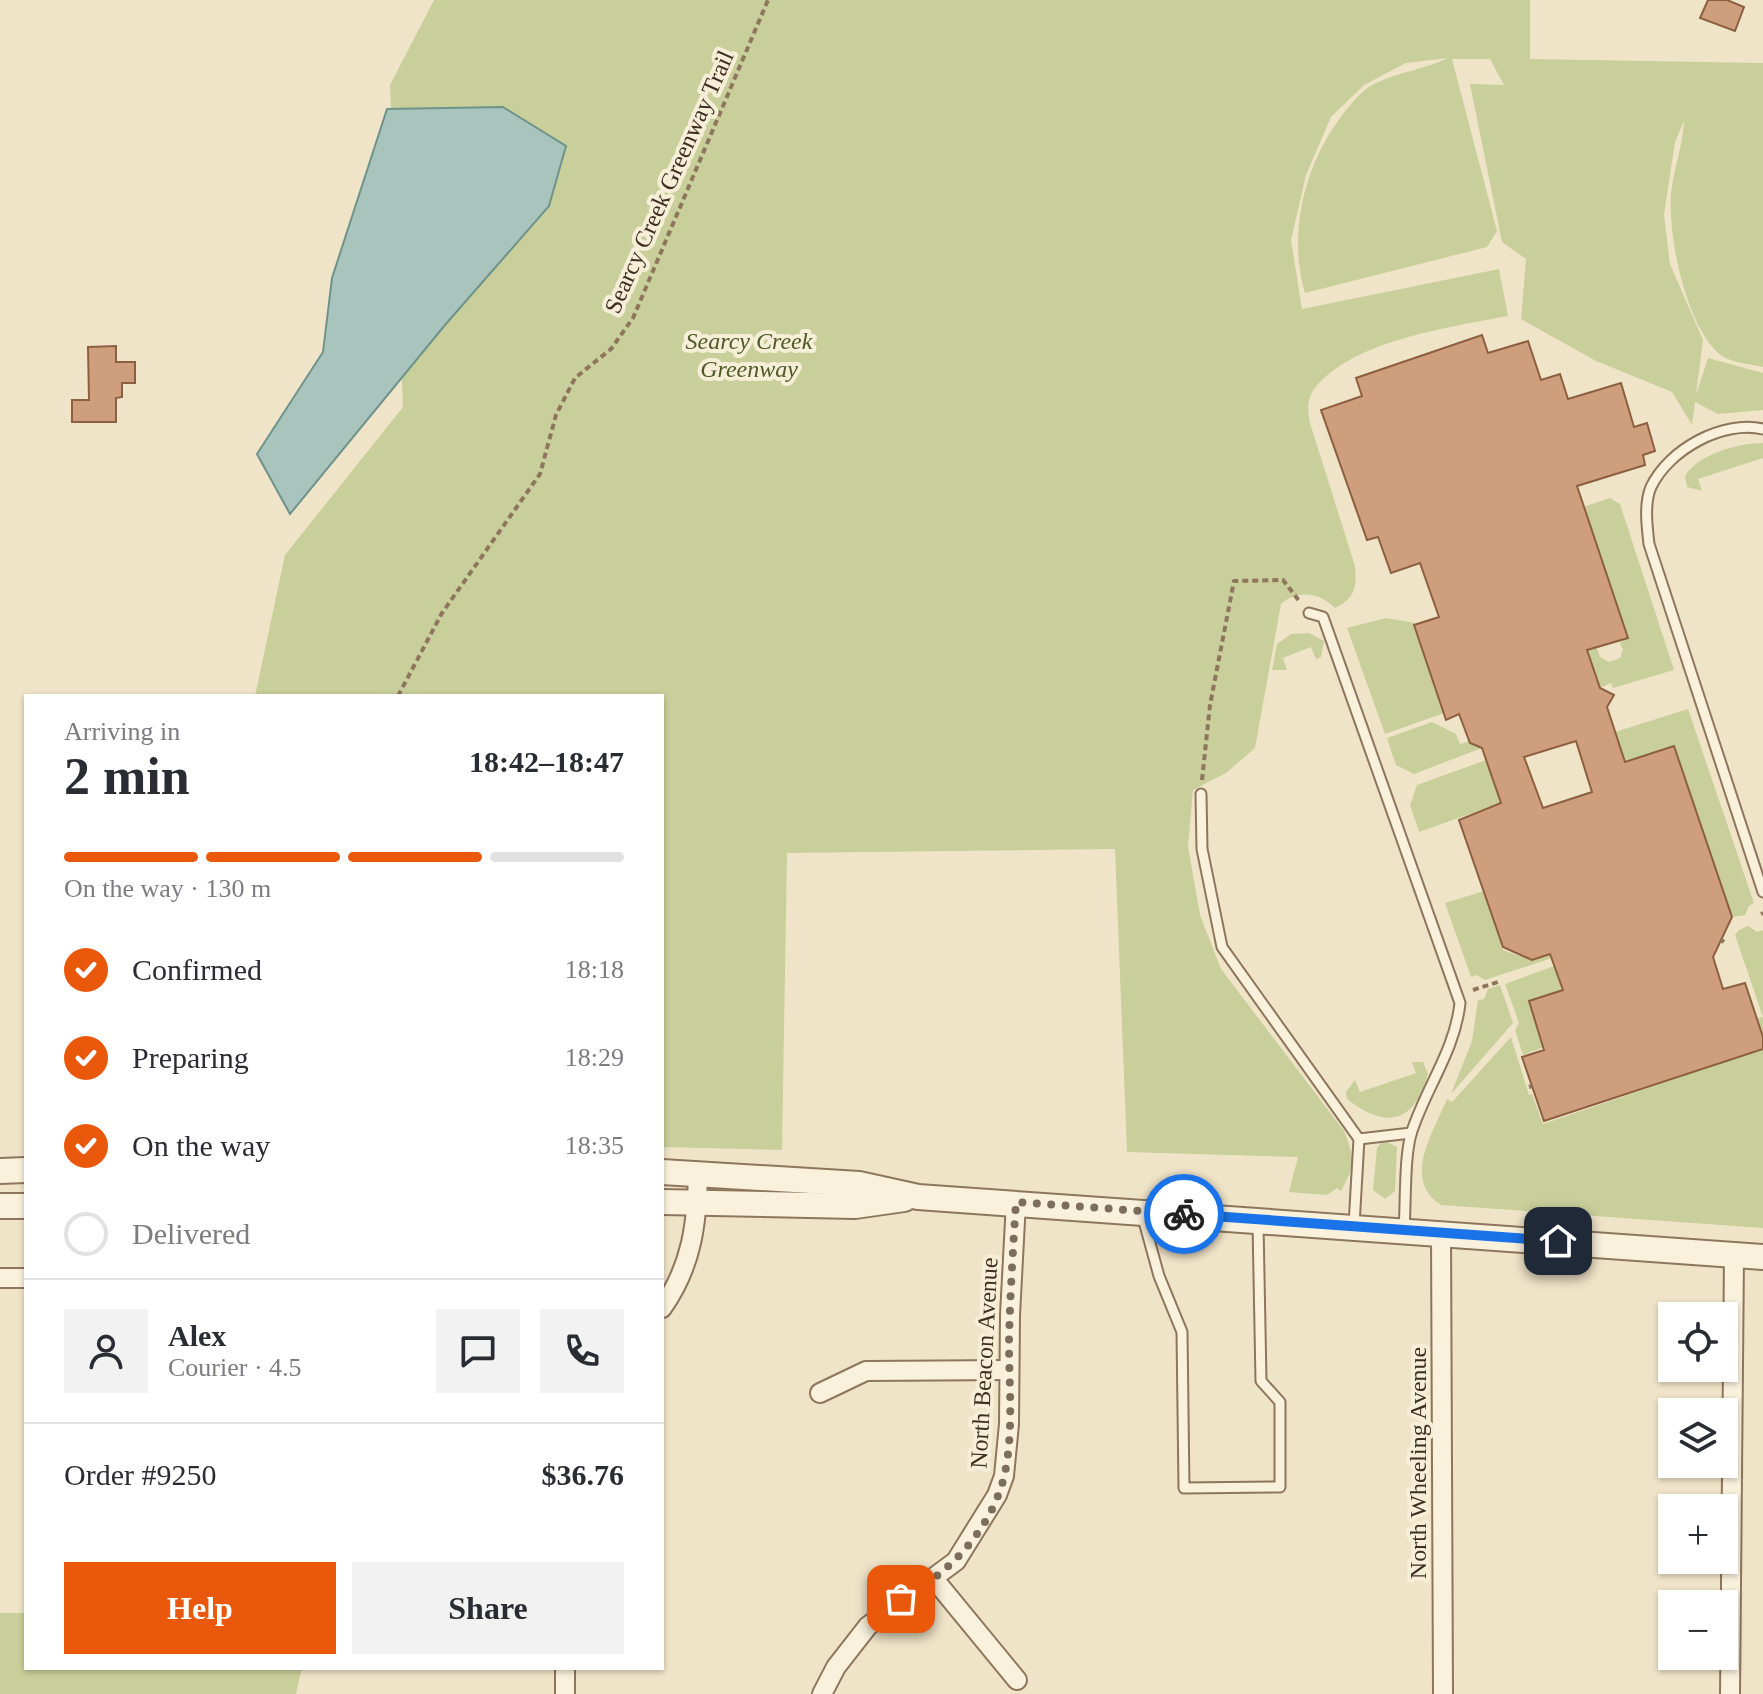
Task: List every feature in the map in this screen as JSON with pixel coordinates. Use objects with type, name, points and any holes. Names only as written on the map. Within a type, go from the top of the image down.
[{"type":"street","points":[[0,1171],[24,1170]]},
{"type":"street","points":[[664,1172],[859,1184],[918,1197],[1763,1257]]},
{"type":"street","points":[[664,1305],[687,1264],[694,1239],[698,1173]]},
{"type":"street","points":[[664,1202],[855,1206],[918,1197]]},
{"type":"street","name":"North Beacon Avenue","points":[[822,1694],[836,1667],[868,1626],[956,1561],[997,1495],[1004,1476],[1008,1437],[1016,1202]]},
{"type":"street","points":[[0,1206],[24,1206]]},
{"type":"street","name":"North Wheeling Avenue","points":[[1441,1232],[1443,1694]]},
{"type":"street","points":[[1730,1694],[1734,1255]]},
{"type":"street","points":[[0,1278],[24,1278]]},
{"type":"street","points":[[820,1393],[866,1371],[1009,1370]]},
{"type":"street","points":[[934,1579],[1017,1680]]},
{"type":"street","points":[[565,1670],[565,1694]]},
{"type":"lane","points":[[1763,429],[1751,426],[1715,433],[1676,455],[1651,488],[1647,514],[1649,544],[1763,892]]},
{"type":"lane","points":[[1309,613],[1323,617],[1460,1003],[1458,1028],[1411,1133],[1404,1230]]},
{"type":"lane","points":[[1201,794],[1202,849],[1222,947],[1359,1139],[1354,1227]]},
{"type":"lane","points":[[1359,1139],[1411,1133]]},
{"type":"lane","points":[[1141,1211],[1159,1276],[1182,1332],[1184,1488],[1280,1487],[1280,1402],[1261,1381],[1258,1220]]},
{"type":"path","name":"Searcy Creek Greenway Trail","points":[[399,694],[442,613],[540,474],[556,415],[575,378],[611,349],[633,318],[768,0]]},
{"type":"path","points":[[1201,794],[1210,705],[1234,581],[1283,580],[1309,613]]},
{"type":"path","points":[[1473,990],[1501,981]]},
{"type":"green space","name":"Searcy Creek Greenway","points":[[434,0],[1530,0],[1530,59],[1763,63],[1763,367],[1722,356],[1709,343],[1689,304],[1676,257],[1671,212],[1672,185],[1684,121],[1675,142],[1664,215],[1670,264],[1703,340],[1696,395],[1708,358],[1763,373],[1763,410],[1718,414],[1695,402],[1692,425],[1672,392],[1596,361],[1521,319],[1526,259],[1502,242],[1470,84],[1504,85],[1490,59],[1452,59],[1497,231],[1487,247],[1305,293],[1300,270],[1299,223],[1303,199],[1318,154],[1343,114],[1374,84],[1448,58],[1406,63],[1364,85],[1331,117],[1306,175],[1291,240],[1302,309],[1499,269],[1508,316],[1432,331],[1378,347],[1332,372],[1312,392],[1308,405],[1310,423],[1355,566],[1355,586],[1351,596],[1335,608],[1323,599],[1309,595],[1294,596],[1281,604],[1255,748],[1226,773],[1193,790],[1188,846],[1200,915],[1221,969],[1344,1131],[1352,1161],[1341,1191],[1337,1188],[1327,1195],[1289,1192],[1298,1157],[1127,1152],[1115,849],[787,853],[782,1150],[664,1147],[664,694],[255,694],[285,555],[403,407],[390,85]]},
{"type":"green space","points":[[1763,443],[1763,458],[1698,479],[1702,491],[1687,487],[1685,476],[1709,456],[1743,445]]},
{"type":"green space","points":[[1610,498],[1620,504],[1674,670],[1613,688],[1611,683],[1600,688],[1587,650],[1597,648],[1600,657],[1609,662],[1620,658],[1623,650],[1620,643],[1628,638],[1583,507]]},
{"type":"green space","points":[[1386,618],[1415,623],[1444,713],[1385,734],[1347,628]]},
{"type":"green space","points":[[1309,633],[1324,641],[1321,657],[1316,659],[1311,647],[1283,658],[1287,670],[1272,670],[1277,644],[1291,634]]},
{"type":"green space","points":[[1688,709],[1754,903],[1745,915],[1732,917],[1675,747],[1625,762],[1615,732]]},
{"type":"green space","points":[[1432,722],[1456,734],[1460,744],[1469,741],[1482,748],[1414,774],[1396,765],[1387,738]]},
{"type":"green space","points":[[1486,760],[1501,803],[1419,832],[1410,805],[1417,785]]},
{"type":"green space","points":[[1484,891],[1503,950],[1531,960],[1551,954],[1552,958],[1485,980],[1476,975],[1471,977],[1445,903]]},
{"type":"green space","points":[[1748,926],[1757,932],[1763,930],[1763,1017],[1735,935]]},
{"type":"green space","points":[[1554,966],[1563,990],[1529,1001],[1544,1047],[1523,1055],[1515,1030],[1519,1023],[1505,984]]},
{"type":"green space","points":[[1500,985],[1513,1023],[1451,1094],[1472,1041],[1478,1000],[1484,999],[1488,989]]},
{"type":"green space","points":[[1763,1017],[1763,1036],[1758,1018]]},
{"type":"green space","points":[[1511,1037],[1529,1095],[1532,1094],[1543,1124],[1763,1049],[1763,1228],[1441,1205],[1429,1195],[1423,1182],[1424,1155],[1429,1140],[1447,1099],[1452,1102]]},
{"type":"green space","points":[[1412,1062],[1423,1062],[1428,1074],[1415,1103],[1407,1112],[1386,1118],[1361,1109],[1347,1099],[1346,1092],[1355,1080],[1360,1092],[1416,1073]]},
{"type":"green space","points":[[1387,1142],[1397,1147],[1395,1191],[1385,1199],[1373,1190],[1377,1148]]},
{"type":"green space","points":[[0,1613],[24,1613],[24,1670],[302,1670],[296,1694],[0,1694]]},
{"type":"water","points":[[503,107],[566,146],[549,206],[445,325],[290,514],[257,454],[323,352],[332,278],[387,109]]},
{"type":"building","points":[[1708,0],[1727,0],[1744,7],[1735,31],[1700,18]]},
{"type":"building","points":[[1482,335],[1488,353],[1528,341],[1541,380],[1560,374],[1568,399],[1621,383],[1634,427],[1647,423],[1655,451],[1643,455],[1645,465],[1577,486],[1628,638],[1587,650],[1600,688],[1614,695],[1607,707],[1625,762],[1674,746],[1732,917],[1713,957],[1723,989],[1745,983],[1763,1037],[1763,1049],[1544,1121],[1522,1057],[1544,1050],[1529,1001],[1563,990],[1550,954],[1532,960],[1503,947],[1459,820],[1501,803],[1482,748],[1470,743],[1459,714],[1446,720],[1414,625],[1439,617],[1420,563],[1391,573],[1378,537],[1367,540],[1321,410],[1362,396],[1356,378]],"holes":[[[1576,741],[1592,792],[1543,808],[1524,757]]]},
{"type":"building","points":[[116,346],[116,362],[135,362],[135,383],[122,383],[122,397],[116,398],[116,422],[72,422],[72,400],[89,400],[88,347]]},
{"type":"way so far","points":[[901,1599],[956,1561],[983,1522],[1004,1476],[1009,1424],[1010,1315],[1016,1202],[1184,1214]]},
{"type":"route","points":[[1184,1214],[1558,1241]]}]
